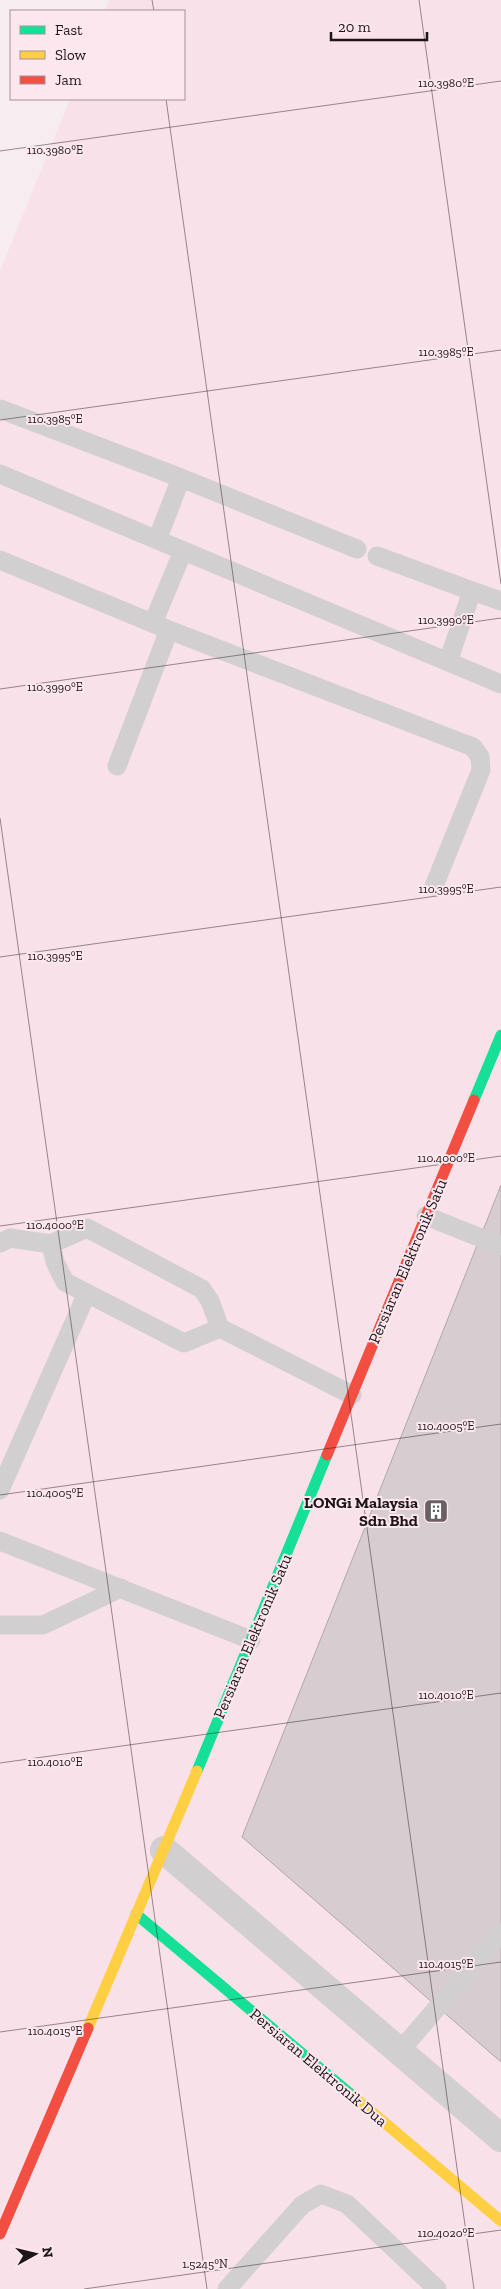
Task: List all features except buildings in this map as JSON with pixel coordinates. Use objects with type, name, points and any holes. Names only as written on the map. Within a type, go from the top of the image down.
[{"type":"street","name":"Persiaran Elektronik Satu","points":[[0,2234],[164,1850],[501,1035]]},
{"type":"street","points":[[164,1850],[501,2138]]},
{"type":"street","name":"Persiaran Elektronik Dua","points":[[136,1914],[501,2221]]},
{"type":"lane","points":[[0,410],[181,478],[357,549]]},
{"type":"lane","points":[[0,474],[501,684]]},
{"type":"lane","points":[[157,540],[181,478]]},
{"type":"lane","points":[[116,766],[184,551]]},
{"type":"lane","points":[[377,556],[501,601]]},
{"type":"lane","points":[[0,560],[161,626],[473,747],[480,757],[481,770],[434,886]]},
{"type":"lane","points":[[448,662],[472,591]]},
{"type":"lane","points":[[426,1216],[501,1246]]},
{"type":"lane","points":[[0,1242],[10,1238],[51,1244],[87,1228],[202,1289],[210,1301],[220,1328],[352,1395]]},
{"type":"lane","points":[[51,1244],[55,1262],[65,1282],[184,1343],[220,1328]]},
{"type":"lane","points":[[0,1490],[87,1293]]},
{"type":"lane","points":[[0,1540],[250,1640]]},
{"type":"lane","points":[[1,1628],[43,1625],[121,1588]]},
{"type":"lane","points":[[400,2051],[501,1933]]},
{"type":"lane","points":[[227,2289],[302,2205],[321,2194],[348,2204],[436,2289]]},
{"type":"shaded area","points":[[109,0],[501,0],[501,2289],[0,2289],[0,271],[70,100],[185,100],[185,10],[105,10]]},
{"type":"traffic: fast","points":[[474,1100],[501,1035]]},
{"type":"traffic: fast","points":[[197,1771],[327,1455]]},
{"type":"traffic: fast","points":[[136,1914],[353,2096]]},
{"type":"traffic: slow","points":[[88,2028],[197,1771]]},
{"type":"traffic: slow","points":[[353,2096],[501,2221]]},
{"type":"traffic: jam","points":[[327,1455],[474,1100]]},
{"type":"traffic: jam","points":[[0,2234],[88,2028]]},
{"type":"place","name":"LONGi Malaysia Sdn Bhd","points":[[436,1511]]}]
